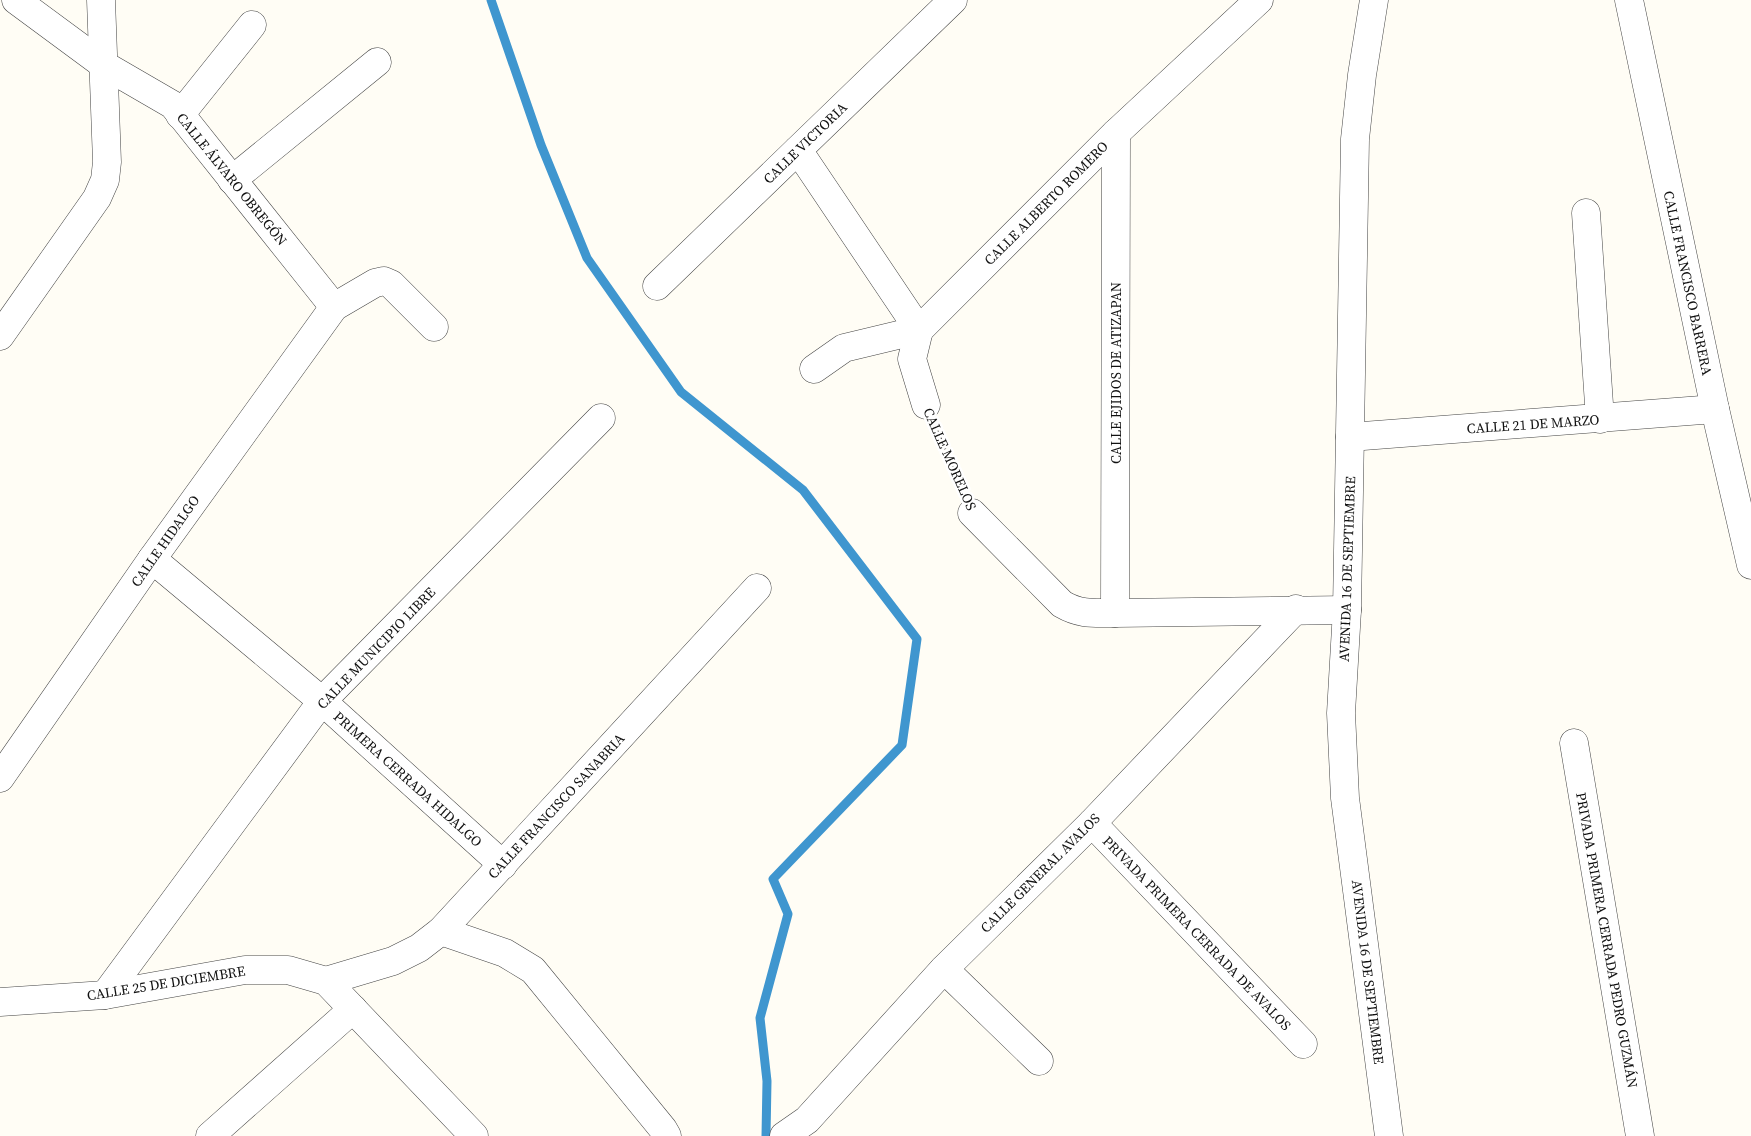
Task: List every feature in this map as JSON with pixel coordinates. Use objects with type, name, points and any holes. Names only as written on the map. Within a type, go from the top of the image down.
[{"type":"street","name":"CALLE ÁLVARO OBREGÓN","points":[[16,0],[104,65],[173,105],[334,306]]},
{"type":"street","points":[[0,336],[97,198],[104,180],[107,162],[101,0]]},
{"type":"street","name":"CALLE VICTORIA","points":[[656,286],[953,0]]},
{"type":"street","name":"CALLE ALBERTO ROMERO","points":[[919,330],[1116,133],[1259,0]]},
{"type":"street","name":"CALLE FRANCISCO BARRERA","points":[[1629,0],[1715,409],[1751,565]]},
{"type":"street","name":"AVENIDA 16 DE SEPTIEMBRE","points":[[1371,3],[1355,139],[1347,610],[1341,713],[1345,798],[1389,1136]]},
{"type":"street","points":[[180,115],[252,25]]},
{"type":"street","points":[[232,180],[377,62]]},
{"type":"street","name":"CALLE EJIDOS DE ATIZAPAN","points":[[1115,613],[1116,133]]},
{"type":"street","points":[[798,150],[919,330],[844,348],[814,370]]},
{"type":"street","points":[[1586,213],[1600,419]]},
{"type":"street","points":[[334,306],[375,283],[384,281],[391,284],[434,327]]},
{"type":"street","name":"CALLE HIDALGO","points":[[0,778],[152,559],[334,306]]},
{"type":"street","name":"CALLE MORELOS","points":[[919,330],[912,359],[926,405]]},
{"type":"street","name":"CALLE 21 DE MARZO","points":[[1350,437],[1715,409]]},
{"type":"street","name":"CALLE MUNICIPIO LIBRE","points":[[104,995],[322,701],[601,418]]},
{"type":"street","name":"CALLE MORELOS","points":[[972,513],[1062,604],[1073,611],[1115,613],[1296,609],[1347,610]]},
{"type":"street","name":"PRIMERA CERRADA HIDALGO","points":[[152,559],[322,701],[503,865]]},
{"type":"street","name":"CALLE FRANCISCO SANABRIA","points":[[326,981],[393,961],[419,948],[441,931],[757,588]]},
{"type":"street","name":"CALLE GENERAL AVALOS","points":[[784,1136],[807,1120],[944,969],[1092,823],[1296,609]]},
{"type":"street","name":"PRIVADA PRIMERA CERRADA PEDRO GUZMÁN","points":[[1574,743],[1640,1136]]},
{"type":"street","name":"PRIVADA PRIMERA CERRADA DE AVALOS","points":[[1092,823],[1303,1044]]},
{"type":"street","points":[[441,931],[505,953],[533,970],[667,1136]]},
{"type":"street","points":[[944,969],[1039,1061]]},
{"type":"street","name":"CALLE 25 DE DICIEMBRE","points":[[0,1002],[104,995],[245,970],[288,970],[326,981],[474,1136]]},
{"type":"street","points":[[210,1136],[353,1009]]},
{"type":"path","name":"CALLE MORELOS","points":[[926,405],[972,513]]},
{"type":"waterway","points":[[491,0],[541,145],[587,258],[681,392],[803,490],[917,639],[902,745],[773,879],[788,914],[760,1018],[767,1081],[766,1136]]}]
